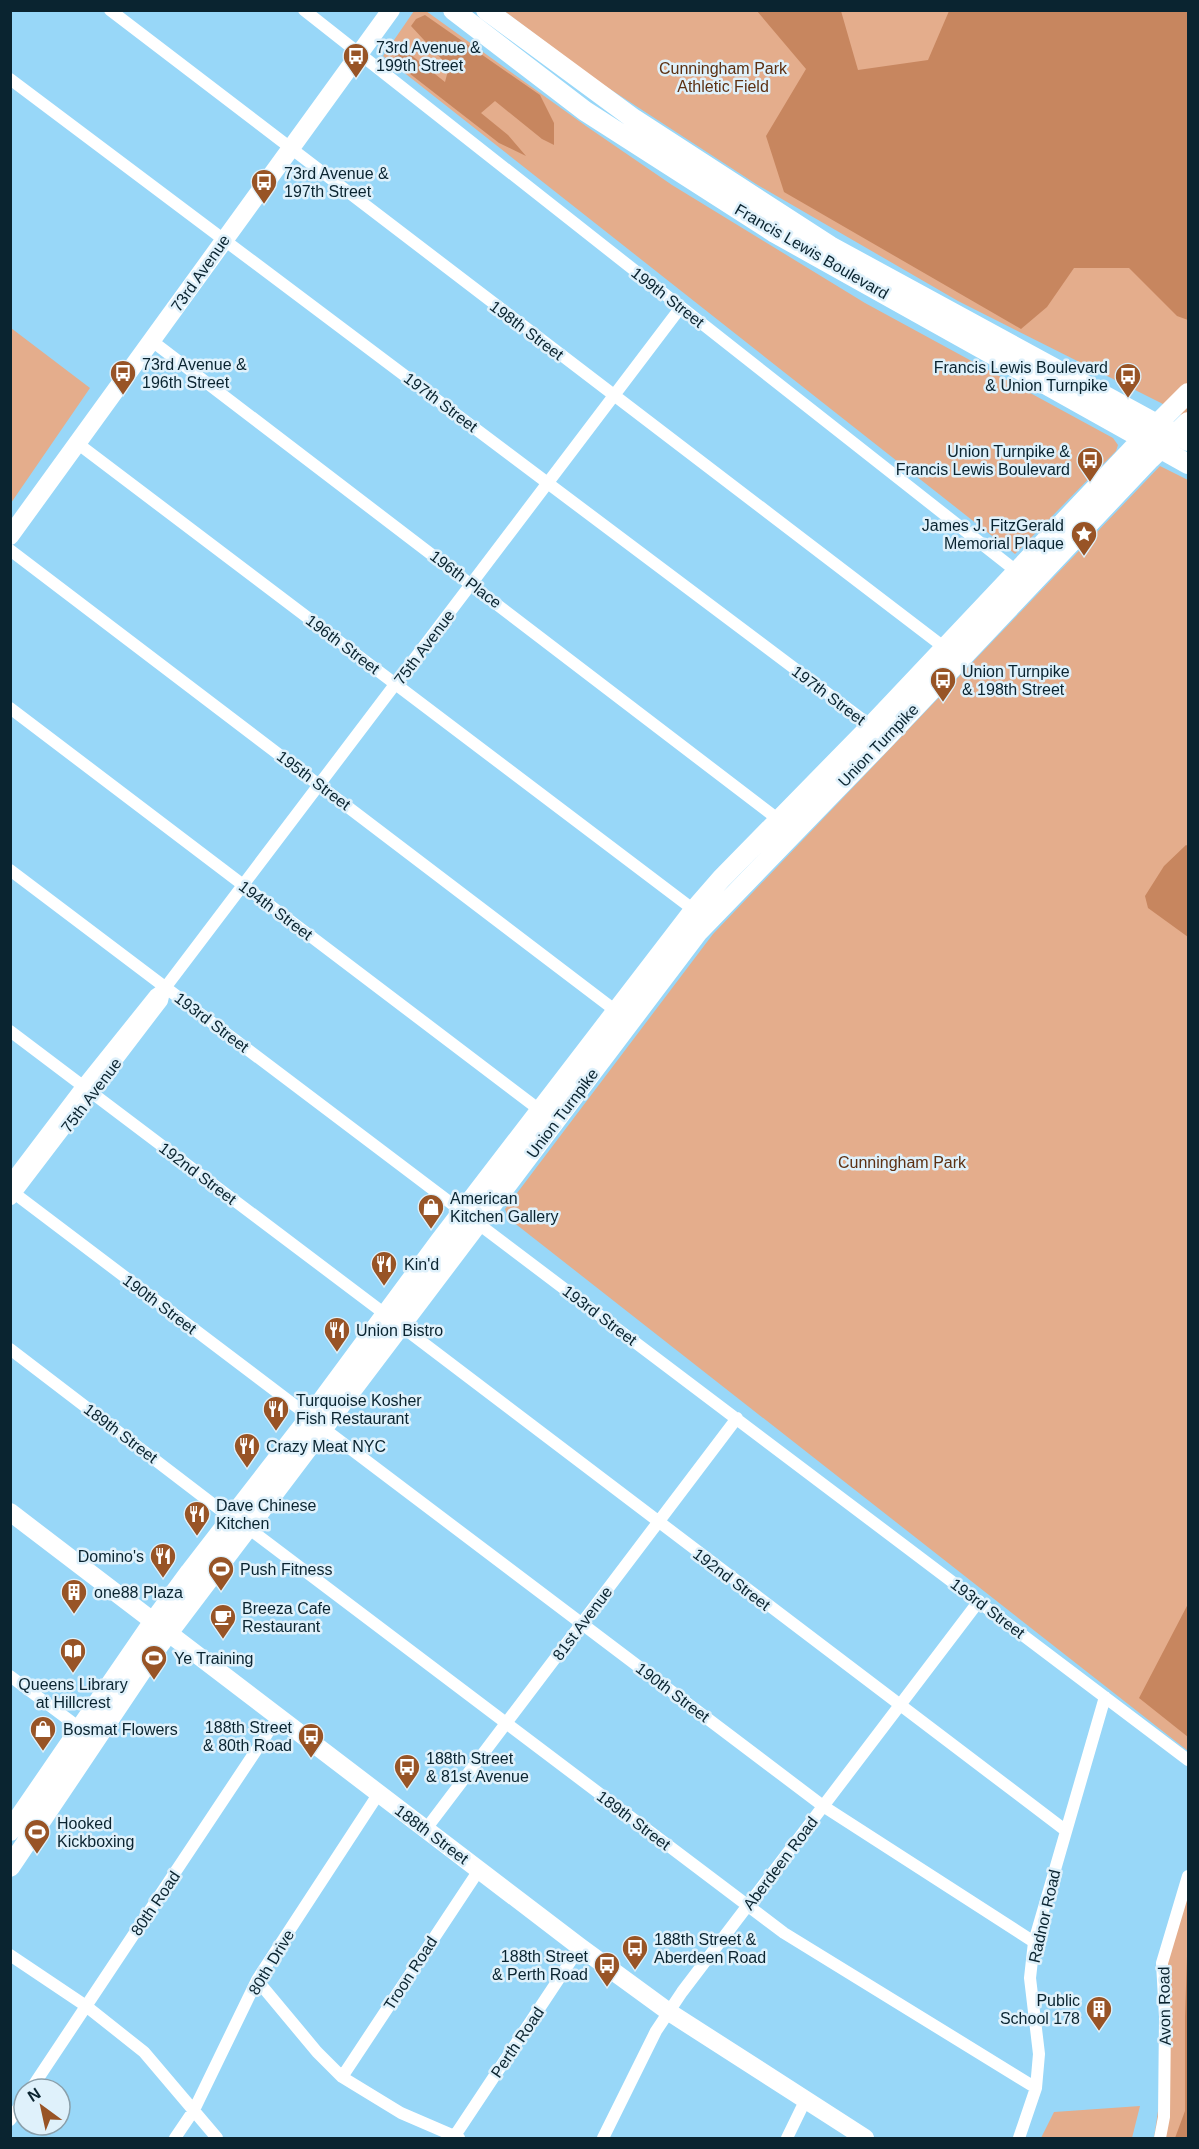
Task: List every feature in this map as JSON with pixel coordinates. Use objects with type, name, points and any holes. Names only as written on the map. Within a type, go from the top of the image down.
[{"type":"main road","name":"Francis Lewis Boulevard","points":[[453,10],[585,111],[775,233],[1188,464]]},
{"type":"main road","name":"Francis Lewis Boulevard","points":[[486,10],[634,119],[830,246],[1156,424],[1184,433]]},
{"type":"main road","name":"Union Turnpike","points":[[10,1831],[81,1729],[393,1320],[698,932],[884,740],[1142,439],[1188,393]]},
{"type":"main road","name":"Union Turnpike","points":[[471,1219],[541,1111],[694,910],[945,648],[1024,578],[1160,449],[1184,433]]},
{"type":"main road","name":"Union Turnpike","points":[[10,1867],[161,1626]]},
{"type":"street","name":"198th Street","points":[[110,10],[945,648]]},
{"type":"street","name":"199th Street","points":[[304,10],[1024,578]]},
{"type":"street","name":"73rd Avenue","points":[[10,536],[391,10]]},
{"type":"street","name":"197th Street","points":[[10,79],[871,726]]},
{"type":"street","name":"75th Avenue","points":[[12,1194],[155,995],[165,988],[681,307]]},
{"type":"street","name":"196th Place","points":[[152,341],[779,820]]},
{"type":"street","name":"196th Street","points":[[77,443],[694,910]]},
{"type":"street","name":"195th Street","points":[[10,550],[616,1011]]},
{"type":"street","name":"194th Street","points":[[10,708],[541,1111]]},
{"type":"street","name":"193rd Street","points":[[10,870],[1188,1760]]},
{"type":"street","name":"192nd Street","points":[[10,1031],[1065,1830]]},
{"type":"street","name":"75th Avenue","points":[[10,1181],[87,1089]]},
{"type":"street","name":"190th Street","points":[[12,1194],[823,1806],[1034,1942]]},
{"type":"street","name":"189th Street","points":[[10,1348],[784,1933],[1036,2088]]},
{"type":"street","name":"81st Avenue","points":[[426,1829],[737,1418]]},
{"type":"street","name":"188th Street","points":[[10,1512],[580,1947],[669,2012],[865,2139]]},
{"type":"street","name":"Aberdeen Road","points":[[603,2139],[656,2031],[669,2012],[979,1601]]},
{"type":"street","points":[[10,1676],[81,1729]]},
{"type":"street","name":"Radnor Road","points":[[1019,2139],[1036,2088],[1039,2054],[1030,1978],[1034,1942],[1065,1830],[1106,1697]]},
{"type":"street","name":"80th Road","points":[[39,2077],[279,1716]]},
{"type":"street","name":"80th Drive","points":[[175,2139],[194,2110],[258,1980],[379,1793]]},
{"type":"street","name":"Troon Road","points":[[342,2077],[479,1869]]},
{"type":"street","name":"Avon Road","points":[[1160,2139],[1164,2106],[1165,2017],[1162,1963],[1188,1876]]},
{"type":"street","name":"Perth Road","points":[[457,2138],[580,1947]]},
{"type":"street","points":[[10,1955],[87,2006],[144,2052],[217,2139]]},
{"type":"street","points":[[258,1980],[317,2052],[342,2077],[401,2113],[457,2138]]},
{"type":"street","points":[[787,2139],[805,2101]]},
{"type":"green space","points":[[414,11],[426,11],[672,185],[865,303],[1113,438],[1118,445],[1116,451],[1015,554],[383,56]]},
{"type":"green space","name":"Cunningham Park Athletic Field","points":[[504,11],[1188,11],[1188,419],[1161,403],[958,301],[756,184],[596,80]]},
{"type":"green space","points":[[11,328],[90,388],[11,503]]},
{"type":"green space","name":"Cunningham Park","points":[[1160,466],[1188,480],[1188,1751],[508,1218],[505,1209],[713,934]]},
{"type":"green space","points":[[1188,1881],[1188,2138],[1154,2138],[1164,2071],[1162,1958]]},
{"type":"green space","points":[[1140,2106],[1132,2138],[1041,2138],[1054,2112]]},
{"type":"shaded area","points":[[757,11],[841,11],[858,70],[928,60],[949,11],[1188,11],[1188,320],[1177,316],[1129,268],[1074,268],[1047,307],[1021,329],[784,192],[766,136],[806,69]]},
{"type":"shaded area","points":[[425,15],[540,95],[554,123],[554,145],[542,139],[495,101],[481,113],[508,135],[526,156],[499,143],[405,70],[395,57],[401,47],[445,82],[449,67],[411,26],[416,19]]},
{"type":"shaded area","points":[[1186,845],[1188,846],[1188,937],[1148,908],[1145,896],[1164,866]]},
{"type":"shaded area","points":[[1188,1604],[1188,1737],[1139,1698]]},
{"type":"shaded area","points":[[1188,1926],[1188,2138],[1175,2138],[1185,2111]]},
{"type":"place","name":"73rd Avenue & 199th Street","points":[[356,79]]},
{"type":"place","name":"73rd Avenue & 197th Street","points":[[264,205]]},
{"type":"place","name":"73rd Avenue & 196th Street","points":[[123,396]]},
{"type":"place","name":"Francis Lewis Boulevard & Union Turnpike","points":[[1128,399]]},
{"type":"place","name":"Union Turnpike & Francis Lewis Boulevard","points":[[1090,483]]},
{"type":"place","name":"James J. FitzGerald Memorial Plaque","points":[[1084,557]]},
{"type":"place","name":"Union Turnpike & 198th Street","points":[[943,703]]},
{"type":"place","name":"American Kitchen Gallery","points":[[431,1230]]},
{"type":"place","name":"Kin'd","points":[[384,1287]]},
{"type":"place","name":"Union Bistro","points":[[337,1353]]},
{"type":"place","name":"Turquoise Kosher Fish Restaurant","points":[[276,1432]]},
{"type":"place","name":"Crazy Meat NYC","points":[[247,1469]]},
{"type":"place","name":"Dave Chinese Kitchen","points":[[197,1537]]},
{"type":"place","name":"Domino's","points":[[163,1579]]},
{"type":"place","name":"Push Fitness","points":[[221,1592]]},
{"type":"place","name":"one88 Plaza","points":[[74,1615]]},
{"type":"place","name":"Breeza Cafe Restaurant","points":[[223,1640]]},
{"type":"place","name":"Queens Library at Hillcrest","points":[[73,1674]]},
{"type":"place","name":"Ye Training","points":[[154,1681]]},
{"type":"place","name":"Bosmat Flowers","points":[[43,1752]]},
{"type":"place","name":"188th Street & 80th Road","points":[[311,1759]]},
{"type":"place","name":"188th Street & 81st Avenue","points":[[407,1790]]},
{"type":"place","name":"Hooked Kickboxing","points":[[37,1855]]},
{"type":"place","name":"188th Street & Aberdeen Road","points":[[635,1971]]},
{"type":"place","name":"188th Street & Perth Road","points":[[607,1988]]},
{"type":"place","name":"Public School 178","points":[[1099,2032]]}]
